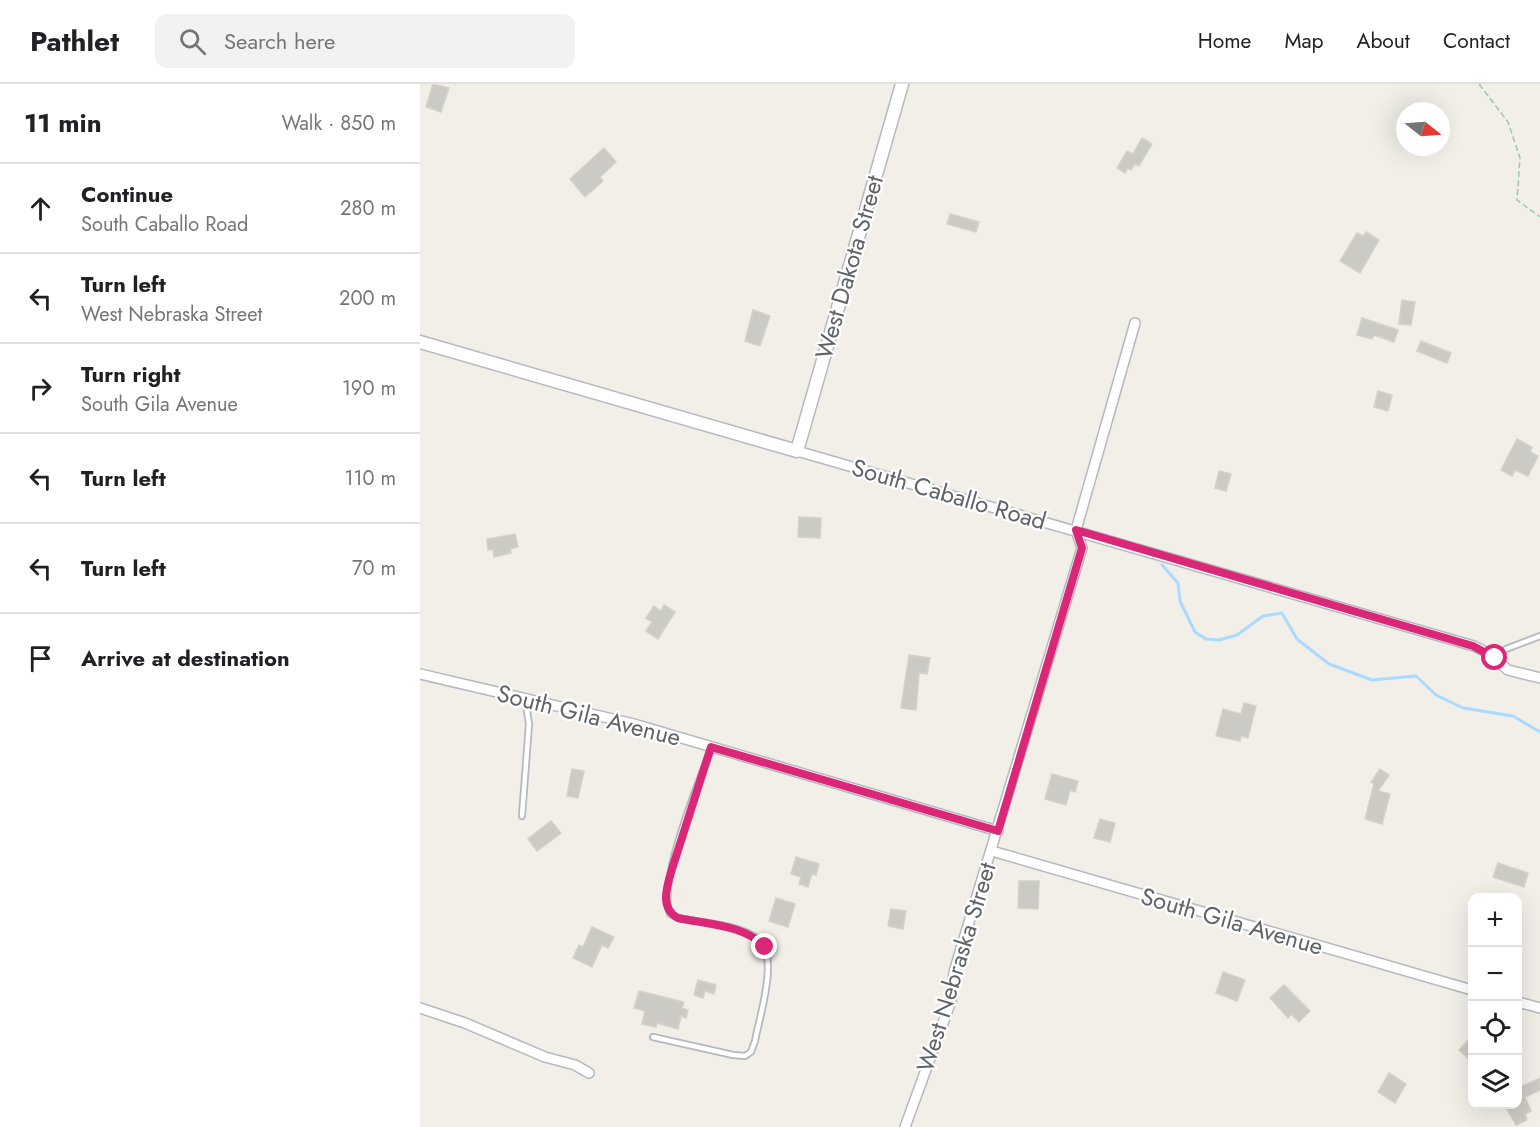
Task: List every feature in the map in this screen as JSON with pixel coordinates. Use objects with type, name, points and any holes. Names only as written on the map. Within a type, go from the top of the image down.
[{"type":"street","name":"West Dakota Street","points":[[797,451],[903,84]]},
{"type":"street","name":"West Nebraska Street","points":[[905,1127],[951,1001],[954,972],[1082,548],[1076,530],[1135,323]]},
{"type":"street","name":"South Caballo Road","points":[[420,342],[759,442],[1076,530],[1473,646],[1495,658],[1508,670],[1540,678]]},
{"type":"street","name":"South Gila Avenue","points":[[420,674],[634,724],[998,831]]},
{"type":"street","name":"South Gila Avenue","points":[[992,851],[1468,989]]},
{"type":"street","points":[[1522,1003],[1540,1008]]},
{"type":"street","points":[[420,1008],[465,1023],[545,1057],[575,1065],[589,1073]]},
{"type":"lane","points":[[1495,658],[1506,649],[1540,636]]},
{"type":"lane","points":[[522,816],[529,724],[525,698]]},
{"type":"lane","points":[[653,1037],[745,1056],[752,1052],[755,1041],[768,970],[765,947],[759,939],[744,932],[678,918],[670,914],[666,900],[675,858],[711,747]]},
{"type":"path","points":[[1479,84],[1508,122],[1520,158],[1517,200],[1540,217]]},
{"type":"building","points":[[433,84],[449,88],[441,112],[426,107]]},
{"type":"building","points":[[1142,138],[1152,144],[1139,166],[1135,164],[1125,173],[1117,168],[1127,151],[1133,154]]},
{"type":"building","points":[[604,148],[616,162],[600,177],[603,181],[585,197],[570,179]]},
{"type":"building","points":[[950,214],[979,222],[976,232],[947,224]]},
{"type":"building","points":[[1366,232],[1379,240],[1360,273],[1340,261],[1357,233],[1363,236]]},
{"type":"building","points":[[1402,300],[1415,302],[1411,325],[1399,324]]},
{"type":"building","points":[[753,310],[770,316],[760,346],[745,341]]},
{"type":"building","points":[[1362,318],[1398,330],[1394,342],[1374,335],[1372,339],[1357,335]]},
{"type":"building","points":[[1421,341],[1451,353],[1447,363],[1417,351]]},
{"type":"building","points":[[1378,391],[1392,395],[1388,411],[1374,407]]},
{"type":"building","points":[[1517,439],[1532,447],[1530,452],[1538,456],[1528,476],[1515,470],[1512,476],[1501,470]]},
{"type":"building","points":[[1219,471],[1231,474],[1226,491],[1215,488]]},
{"type":"building","points":[[799,517],[821,518],[820,538],[798,537]]},
{"type":"building","points":[[515,534],[518,547],[510,549],[511,553],[494,557],[493,549],[488,550],[487,539]]},
{"type":"building","points":[[664,605],[675,612],[658,639],[646,631],[652,622],[646,618],[654,606],[661,611]]},
{"type":"building","points":[[909,655],[930,658],[927,674],[919,673],[916,710],[901,708]]},
{"type":"building","points":[[1244,703],[1256,706],[1248,738],[1241,736],[1240,741],[1216,736],[1223,709],[1241,714]]},
{"type":"building","points":[[572,769],[584,771],[578,798],[567,796]]},
{"type":"building","points":[[1380,769],[1389,775],[1378,791],[1390,794],[1382,824],[1365,819],[1374,784],[1371,782]]},
{"type":"building","points":[[1052,774],[1078,781],[1075,792],[1070,790],[1066,805],[1045,799]]},
{"type":"building","points":[[1100,819],[1115,823],[1110,842],[1094,838]]},
{"type":"building","points":[[551,821],[561,833],[537,851],[528,839]]},
{"type":"building","points":[[796,857],[819,864],[816,875],[812,874],[808,887],[799,884],[801,877],[791,874]]},
{"type":"building","points":[[1498,863],[1528,873],[1524,887],[1493,877]]},
{"type":"building","points":[[1019,881],[1039,881],[1038,909],[1018,908]]},
{"type":"building","points":[[776,898],[795,904],[788,927],[769,921]]},
{"type":"building","points":[[891,909],[906,911],[903,929],[888,926]]},
{"type":"building","points":[[592,927],[614,937],[608,948],[602,945],[592,967],[573,958],[579,945],[583,947]]},
{"type":"building","points":[[1223,972],[1245,980],[1237,1001],[1216,993]]},
{"type":"building","points":[[698,980],[716,985],[714,994],[705,991],[703,998],[694,995]]},
{"type":"building","points":[[1284,985],[1310,1011],[1299,1022],[1291,1014],[1288,1018],[1270,998]]},
{"type":"building","points":[[639,991],[684,1002],[682,1008],[688,1010],[686,1018],[681,1016],[678,1029],[657,1023],[656,1027],[642,1024],[645,1011],[634,1008]]},
{"type":"building","points":[[1468,1040],[1468,1058],[1459,1050]]},
{"type":"building","points":[[1389,1073],[1406,1084],[1395,1103],[1378,1092]]},
{"type":"building","points":[[1540,1078],[1540,1090],[1525,1097],[1531,1111],[1525,1114],[1527,1120],[1516,1125],[1507,1109],[1522,1109],[1522,1086]]},
{"type":"waterway","points":[[1162,565],[1178,583],[1180,601],[1195,632],[1206,639],[1219,640],[1237,635],[1263,616],[1282,613],[1297,639],[1329,664],[1372,680],[1416,676],[1436,695],[1463,708],[1513,716],[1540,732]]},
{"type":"route","points":[[765,947],[759,939],[744,932],[678,918],[670,914],[667,907],[667,888],[672,869],[711,747],[998,831],[1082,548],[1076,530],[1438,638],[1473,646],[1495,658]]}]
